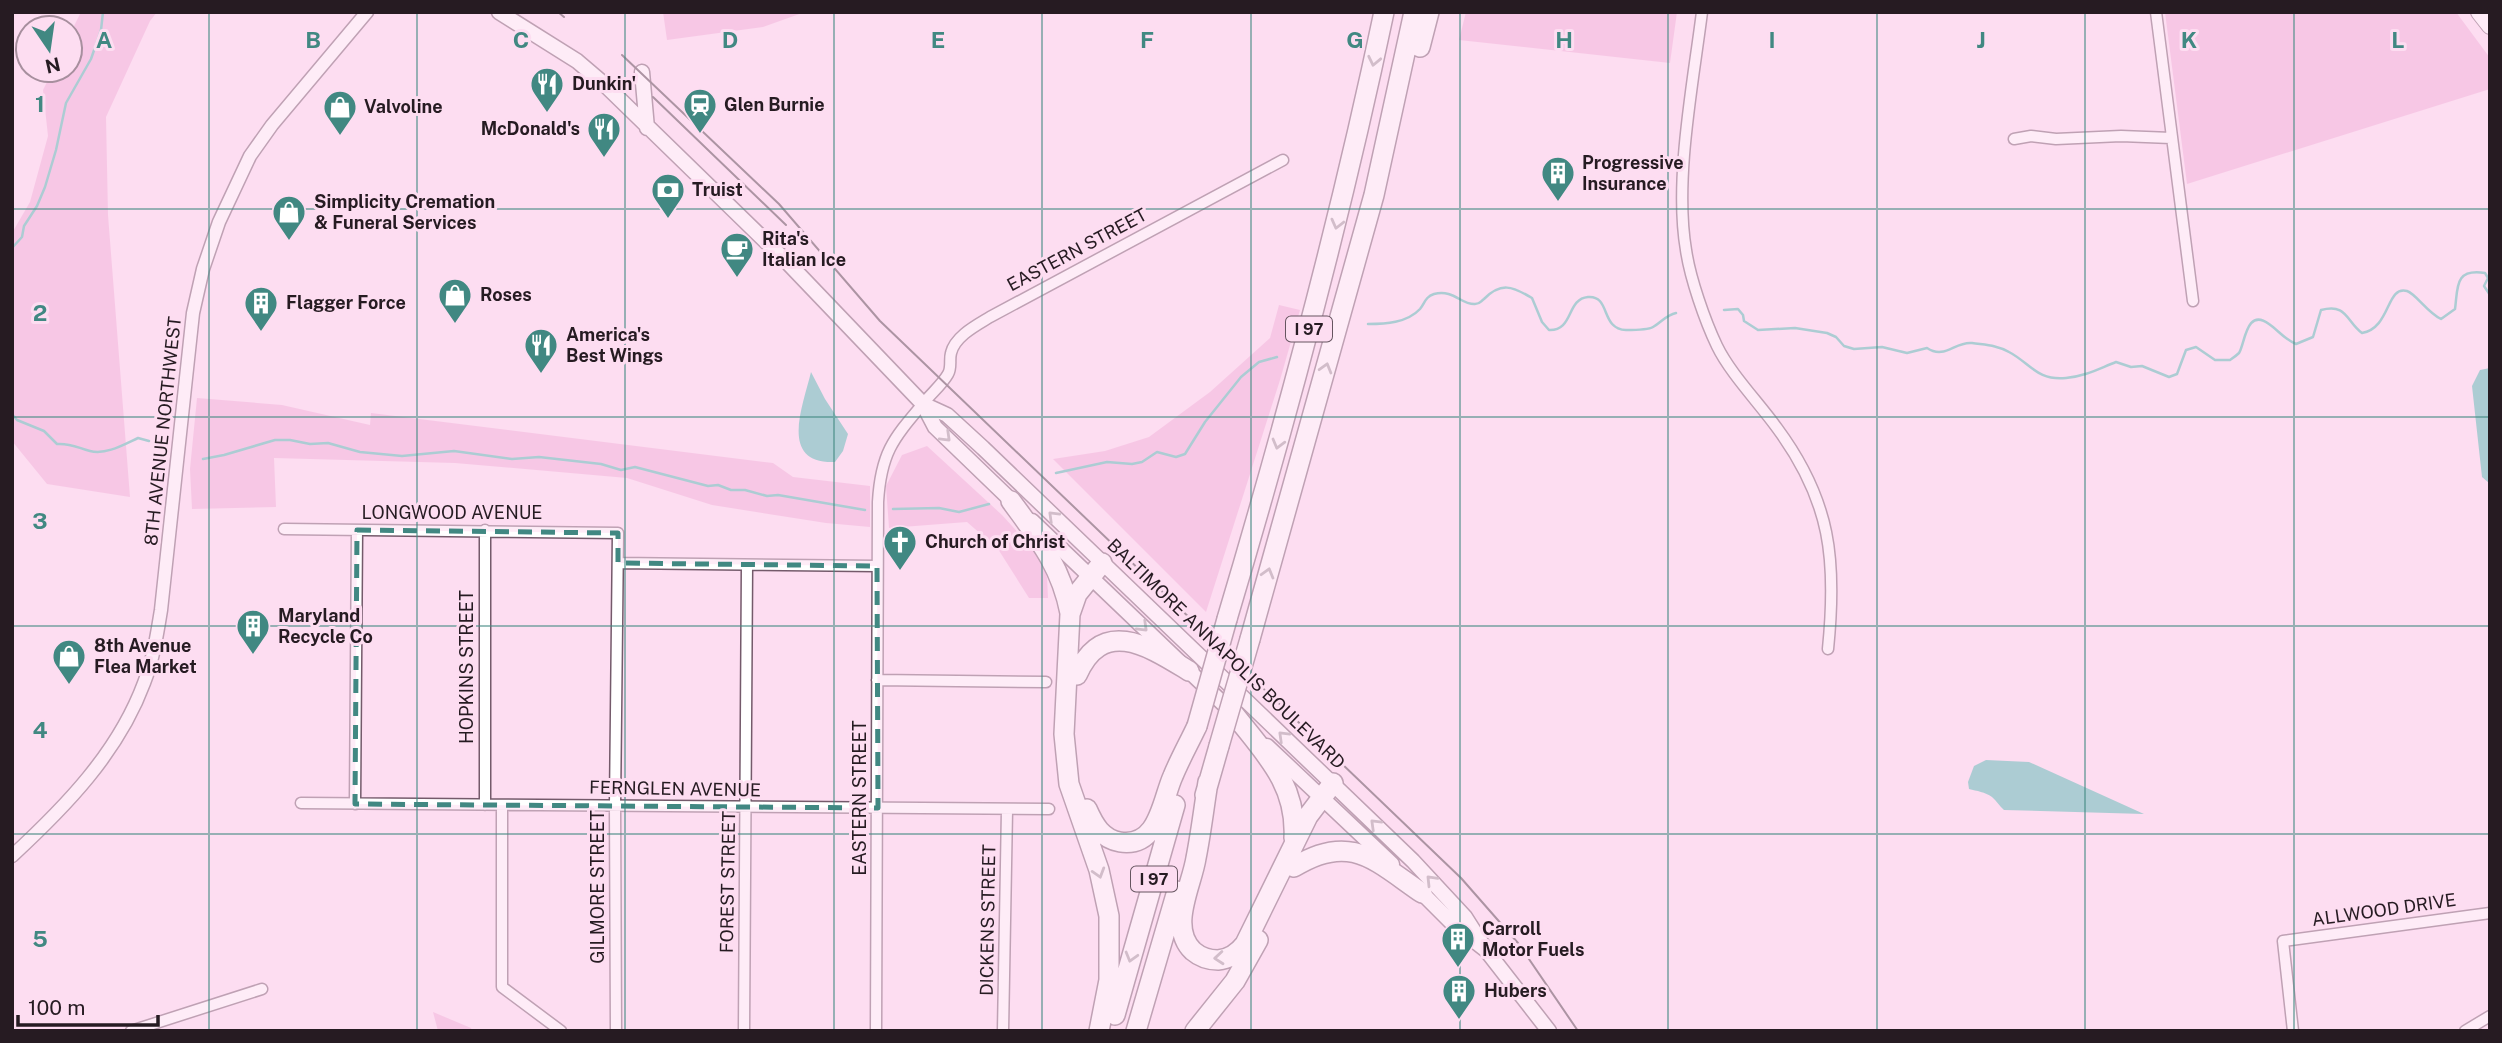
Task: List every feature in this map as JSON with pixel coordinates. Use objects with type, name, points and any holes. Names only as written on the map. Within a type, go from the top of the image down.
[{"type":"highway","name":"I 97","points":[[1110,1031],[1323,279],[1384,12]]},
{"type":"highway","name":"I 97","points":[[1136,1031],[1250,639],[1374,195],[1414,12]]},
{"type":"highway","points":[[1374,195],[1407,100],[1429,12]]},
{"type":"highway","points":[[1011,501],[1054,562],[1070,614],[1064,734],[1066,764],[1072,795],[1102,881],[1110,927],[1109,980],[1099,1031]]},
{"type":"highway","points":[[1070,614],[1077,594],[1100,573]]},
{"type":"highway","points":[[1100,573],[1086,598],[1080,617],[1074,751],[1079,780],[1094,824],[1101,833],[1111,840],[1124,843],[1137,841],[1154,826],[1172,777],[1197,726]]},
{"type":"highway","points":[[1077,675],[1094,652],[1107,644],[1122,641],[1144,645],[1189,671]]},
{"type":"highway","points":[[1195,1031],[1226,994],[1244,967],[1293,857],[1294,817],[1288,791],[1273,764],[1234,714]]},
{"type":"highway","points":[[1208,782],[1196,861],[1182,919],[1184,937],[1194,952],[1207,959],[1216,960],[1231,957],[1238,952],[1251,933],[1329,792]]},
{"type":"highway","points":[[1293,857],[1339,850],[1350,851],[1376,862],[1422,893]]},
{"type":"main road","name":"BALTIMORE ANNAPOLIS BOULEVARD","points":[[499,12],[577,61],[789,264],[923,404],[935,427],[1011,501],[1100,573],[1329,792],[1457,908],[1549,1031]]},
{"type":"main road","points":[[2479,12],[2490,26]]},
{"type":"main road","points":[[642,72],[647,128]]},
{"type":"main road","name":"BALTIMORE ANNAPOLIS BOULEVARD","points":[[923,404],[947,415],[1100,573],[1189,671],[1234,714],[1329,792],[1422,893],[1454,925],[1486,950]]},
{"type":"street","name":"8TH AVENUE NORTHWEST","points":[[12,856],[89,779],[131,713],[145,682],[156,643],[161,610],[193,313],[203,270],[228,198],[250,156],[272,125],[367,12]]},
{"type":"street","points":[[1702,12],[1682,200],[1686,251],[1718,348],[1779,430],[1816,492],[1828,538],[1832,568],[1828,649]]},
{"type":"street","points":[[2156,12],[2193,301]]},
{"type":"street","points":[[2014,139],[2031,136],[2056,139],[2121,136],[2171,138]]},
{"type":"street","name":"EASTERN STREET","points":[[876,1031],[877,566],[881,468],[888,450],[950,371],[953,347],[979,324],[1283,160]]},
{"type":"street","name":"LONGWOOD AVENUE","points":[[284,529],[618,533]]},
{"type":"street","points":[[355,804],[357,530]]},
{"type":"street","name":"HOPKINS STREET","points":[[485,530],[485,805]]},
{"type":"street","name":"GILMORE STREET","points":[[616,1031],[618,533]]},
{"type":"street","points":[[618,563],[877,566]]},
{"type":"street","name":"FOREST STREET","points":[[744,1031],[747,565]]},
{"type":"street","points":[[877,680],[1046,682]]},
{"type":"street","name":"FERNGLEN AVENUE","points":[[301,803],[1049,809]]},
{"type":"street","points":[[502,805],[502,987],[561,1031]]},
{"type":"street","name":"DICKENS STREET","points":[[1003,1031],[1007,810]]},
{"type":"street","name":"ALLWOOD DRIVE","points":[[2294,1031],[2283,941],[2489,916]]},
{"type":"street","points":[[131,1031],[262,989]]},
{"type":"street","points":[[2465,1031],[2490,1016]]},
{"type":"highlighted area","points":[[357,530],[618,533],[618,563],[877,566],[878,808],[355,804]]},
{"type":"shaded area","points":[[157,12],[150,21],[106,117],[108,215],[130,497],[47,484],[12,441],[12,233],[30,202],[48,136],[43,90],[46,84],[84,84],[84,14],[80,14]]},
{"type":"shaded area","points":[[663,12],[805,12],[763,27],[667,40]]},
{"type":"shaded area","points":[[1466,12],[1677,12],[1670,63],[1459,40]]},
{"type":"shaded area","points":[[2165,12],[2456,12],[2490,58],[2490,89],[2187,184]]},
{"type":"shaded area","points":[[1279,305],[1300,310],[1206,612],[1053,459],[1105,451],[1149,437],[1210,392],[1270,338]]},
{"type":"shaded area","points":[[2490,368],[2489,483],[2482,477],[2472,386],[2480,370]]},
{"type":"shaded area","points":[[811,372],[848,434],[843,451],[835,462],[817,460],[806,454],[800,443],[800,416]]},
{"type":"shaded area","points":[[197,398],[282,405],[370,425],[371,413],[773,463],[793,477],[870,486],[870,527],[826,523],[712,505],[627,478],[455,463],[274,458],[276,507],[192,509],[190,469]]},
{"type":"shaded area","points":[[927,446],[1002,515],[1036,552],[1047,577],[1048,598],[1029,598],[998,549],[967,522],[889,528],[886,486],[902,455]]},
{"type":"shaded area","points":[[1986,760],[2029,762],[2144,814],[2004,810],[1989,795],[1969,789],[1968,782],[1974,766]]},
{"type":"shaded area","points":[[433,1012],[471,1028],[472,1031],[438,1031]]},
{"type":"waterway","points":[[12,248],[22,237],[24,226],[45,187],[66,103],[91,59],[101,30],[103,12]]},
{"type":"waterway","points":[[1724,310],[1738,309],[1744,321],[1758,330],[1795,328],[1827,333],[1836,337],[1844,346],[1854,349],[1882,347],[1907,353],[1927,348],[1939,352],[1972,343],[2004,350],[2048,377],[2080,376],[2116,362],[2131,367],[2142,366],[2169,377],[2177,374],[2186,350],[2196,347],[2215,360],[2230,360],[2239,353],[2248,329],[2255,320],[2269,324],[2296,344],[2313,337],[2321,310],[2330,308],[2341,311],[2362,333],[2371,330],[2378,323],[2395,294],[2400,291],[2410,293],[2441,319],[2455,309],[2460,281],[2468,274],[2485,273],[2488,278],[2484,286],[2490,295]]},
{"type":"waterway","points":[[1368,324],[1388,323],[1409,317],[1434,294],[1452,295],[1470,304],[1477,304],[1501,288],[1513,289],[1532,298],[1542,322],[1549,330],[1563,326],[1576,303],[1588,297],[1600,301],[1612,324],[1626,330],[1651,328],[1676,313]]},
{"type":"waterway","points":[[1056,473],[1107,462],[1142,462],[1157,452],[1176,457],[1185,454],[1205,422],[1241,377],[1259,362],[1277,357]]},
{"type":"waterway","points":[[12,414],[17,420],[44,431],[57,444],[90,451],[108,450],[138,438],[149,441]]},
{"type":"waterway","points":[[203,459],[275,440],[328,443],[360,452],[402,456],[454,451],[512,459],[539,457],[601,464],[621,470],[635,467],[708,486],[718,485],[731,490],[865,510]]},
{"type":"waterway","points":[[893,509],[939,508],[959,512],[989,504]]},
{"type":"tram line","points":[[558,12],[564,17]]},
{"type":"tram line","points":[[622,55],[779,204],[880,321],[1461,878],[1518,943],[1578,1031]]},
{"type":"tram line","points":[[653,97],[786,225]]},
{"type":"place","name":"Dunkin'","points":[[547,114]]},
{"type":"place","name":"Glen Burnie","points":[[700,135]]},
{"type":"place","name":"Valvoline","points":[[340,137]]},
{"type":"place","name":"McDonald's","points":[[604,159]]},
{"type":"place","name":"Progressive Insurance","points":[[1558,203]]},
{"type":"place","name":"Truist","points":[[668,220]]},
{"type":"place","name":"Simplicity Cremation & Funeral Services","points":[[289,242]]},
{"type":"place","name":"Rita's Italian Ice","points":[[737,279]]},
{"type":"place","name":"Roses","points":[[455,325]]},
{"type":"place","name":"Flagger Force","points":[[261,333]]},
{"type":"place","name":"America's Best Wings","points":[[541,375]]},
{"type":"place","name":"Church of Christ","points":[[900,572]]},
{"type":"place","name":"Maryland Recycle Co","points":[[253,656]]},
{"type":"place","name":"8th Avenue Flea Market","points":[[69,686]]},
{"type":"place","name":"Carroll Motor Fuels","points":[[1458,969]]},
{"type":"place","name":"Hubers","points":[[1459,1021]]}]
